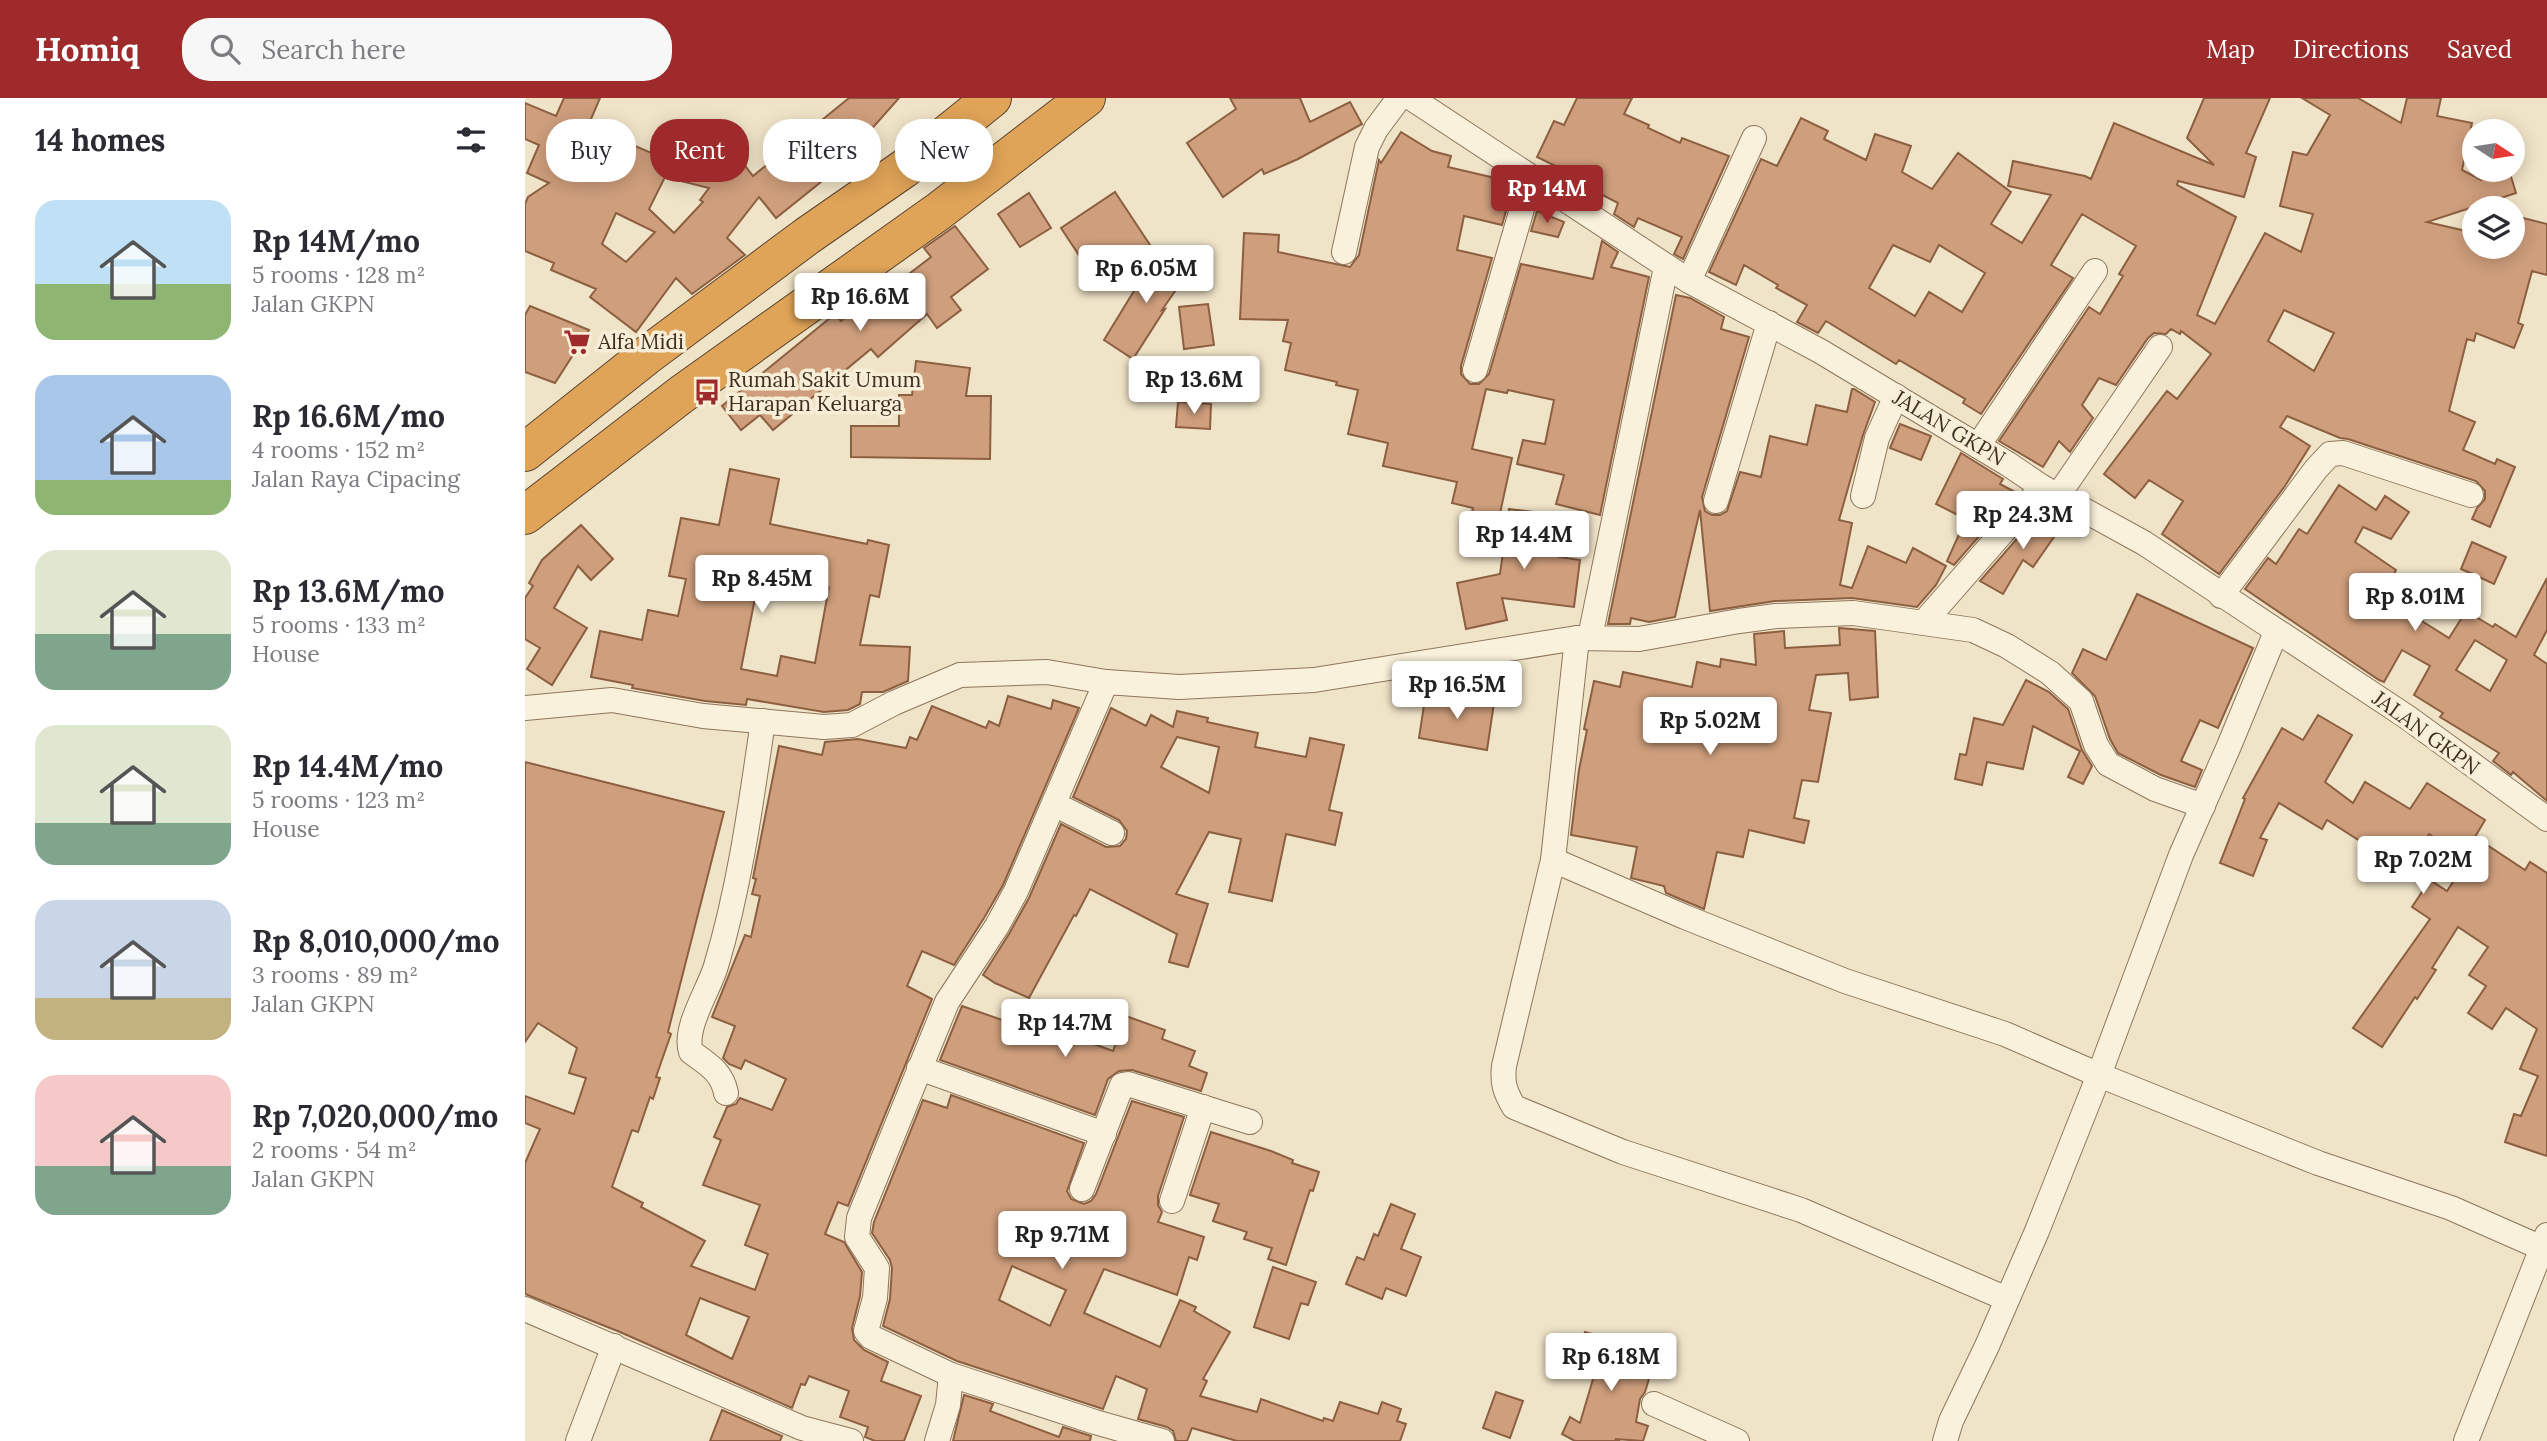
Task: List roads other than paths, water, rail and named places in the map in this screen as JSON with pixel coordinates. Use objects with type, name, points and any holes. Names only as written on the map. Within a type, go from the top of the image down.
[{"type":"highway","points":[[525,452],[646,356],[807,236],[905,168],[992,98]]},
{"type":"highway","points":[[525,515],[682,394],[939,211],[1086,98]]},
{"type":"street","points":[[1344,252],[1367,147],[1376,129],[1399,98]]},
{"type":"street","name":"JALAN GKPN","points":[[1411,98],[1689,281],[1769,323],[1896,396],[2049,492],[2144,543],[2407,717],[2547,819]]},
{"type":"street","points":[[1689,281],[1754,138]]},
{"type":"street","points":[[1475,370],[1531,178]]},
{"type":"street","points":[[1666,267],[1583,637],[1553,860],[1504,1066],[1505,1093],[1514,1107],[1623,1152],[1801,1210],[2007,1299]]},
{"type":"street","points":[[1978,446],[2095,271]]},
{"type":"street","points":[[1716,500],[1769,323]]},
{"type":"street","points":[[1924,622],[2049,492],[2160,347]]},
{"type":"street","points":[[1863,496],[1877,438],[1896,396]]},
{"type":"street","points":[[2221,596],[2330,454],[2343,453],[2471,495]]},
{"type":"street","points":[[525,708],[612,700],[703,716],[802,727],[852,724],[960,675],[1047,672],[1106,682],[1179,687],[1314,680],[1583,637],[1639,639],[1687,629],[1789,616],[1853,613],[1973,630],[2007,646],[2050,673],[2081,701],[2096,745],[2108,764],[2155,789],[2203,806]]},
{"type":"street","points":[[1945,1441],[1951,1421],[2007,1299],[2099,1076],[2176,867],[2276,632]]},
{"type":"street","points":[[1106,682],[1016,891],[997,926],[947,1002],[859,1218],[857,1237],[877,1268],[876,1298],[866,1331],[871,1337],[951,1375],[1162,1441]]},
{"type":"street","points":[[726,1093],[724,1079],[713,1067],[691,1052],[689,1036],[716,968],[731,911],[763,721]]},
{"type":"street","points":[[1054,804],[1112,833]]},
{"type":"street","points":[[1553,860],[1819,971],[2005,1034],[2099,1076],[2318,1163],[2545,1242],[2466,1441]]},
{"type":"street","points":[[919,1068],[1104,1134]]},
{"type":"street","points":[[1083,1189],[1122,1085],[1128,1084],[1250,1122]]},
{"type":"street","points":[[1172,1201],[1202,1108]]},
{"type":"street","points":[[525,1309],[802,1428],[851,1441]]},
{"type":"street","points":[[578,1441],[614,1346]]},
{"type":"street","points":[[937,1441],[948,1405],[951,1375]]},
{"type":"street","points":[[1654,1404],[1737,1441]]},
{"type":"place","name":"Alfa Midi","points":[[577,342]]},
{"type":"place","name":"Rumah Sakit Umum Harapan Keluarga","points":[[707,392]]}]
